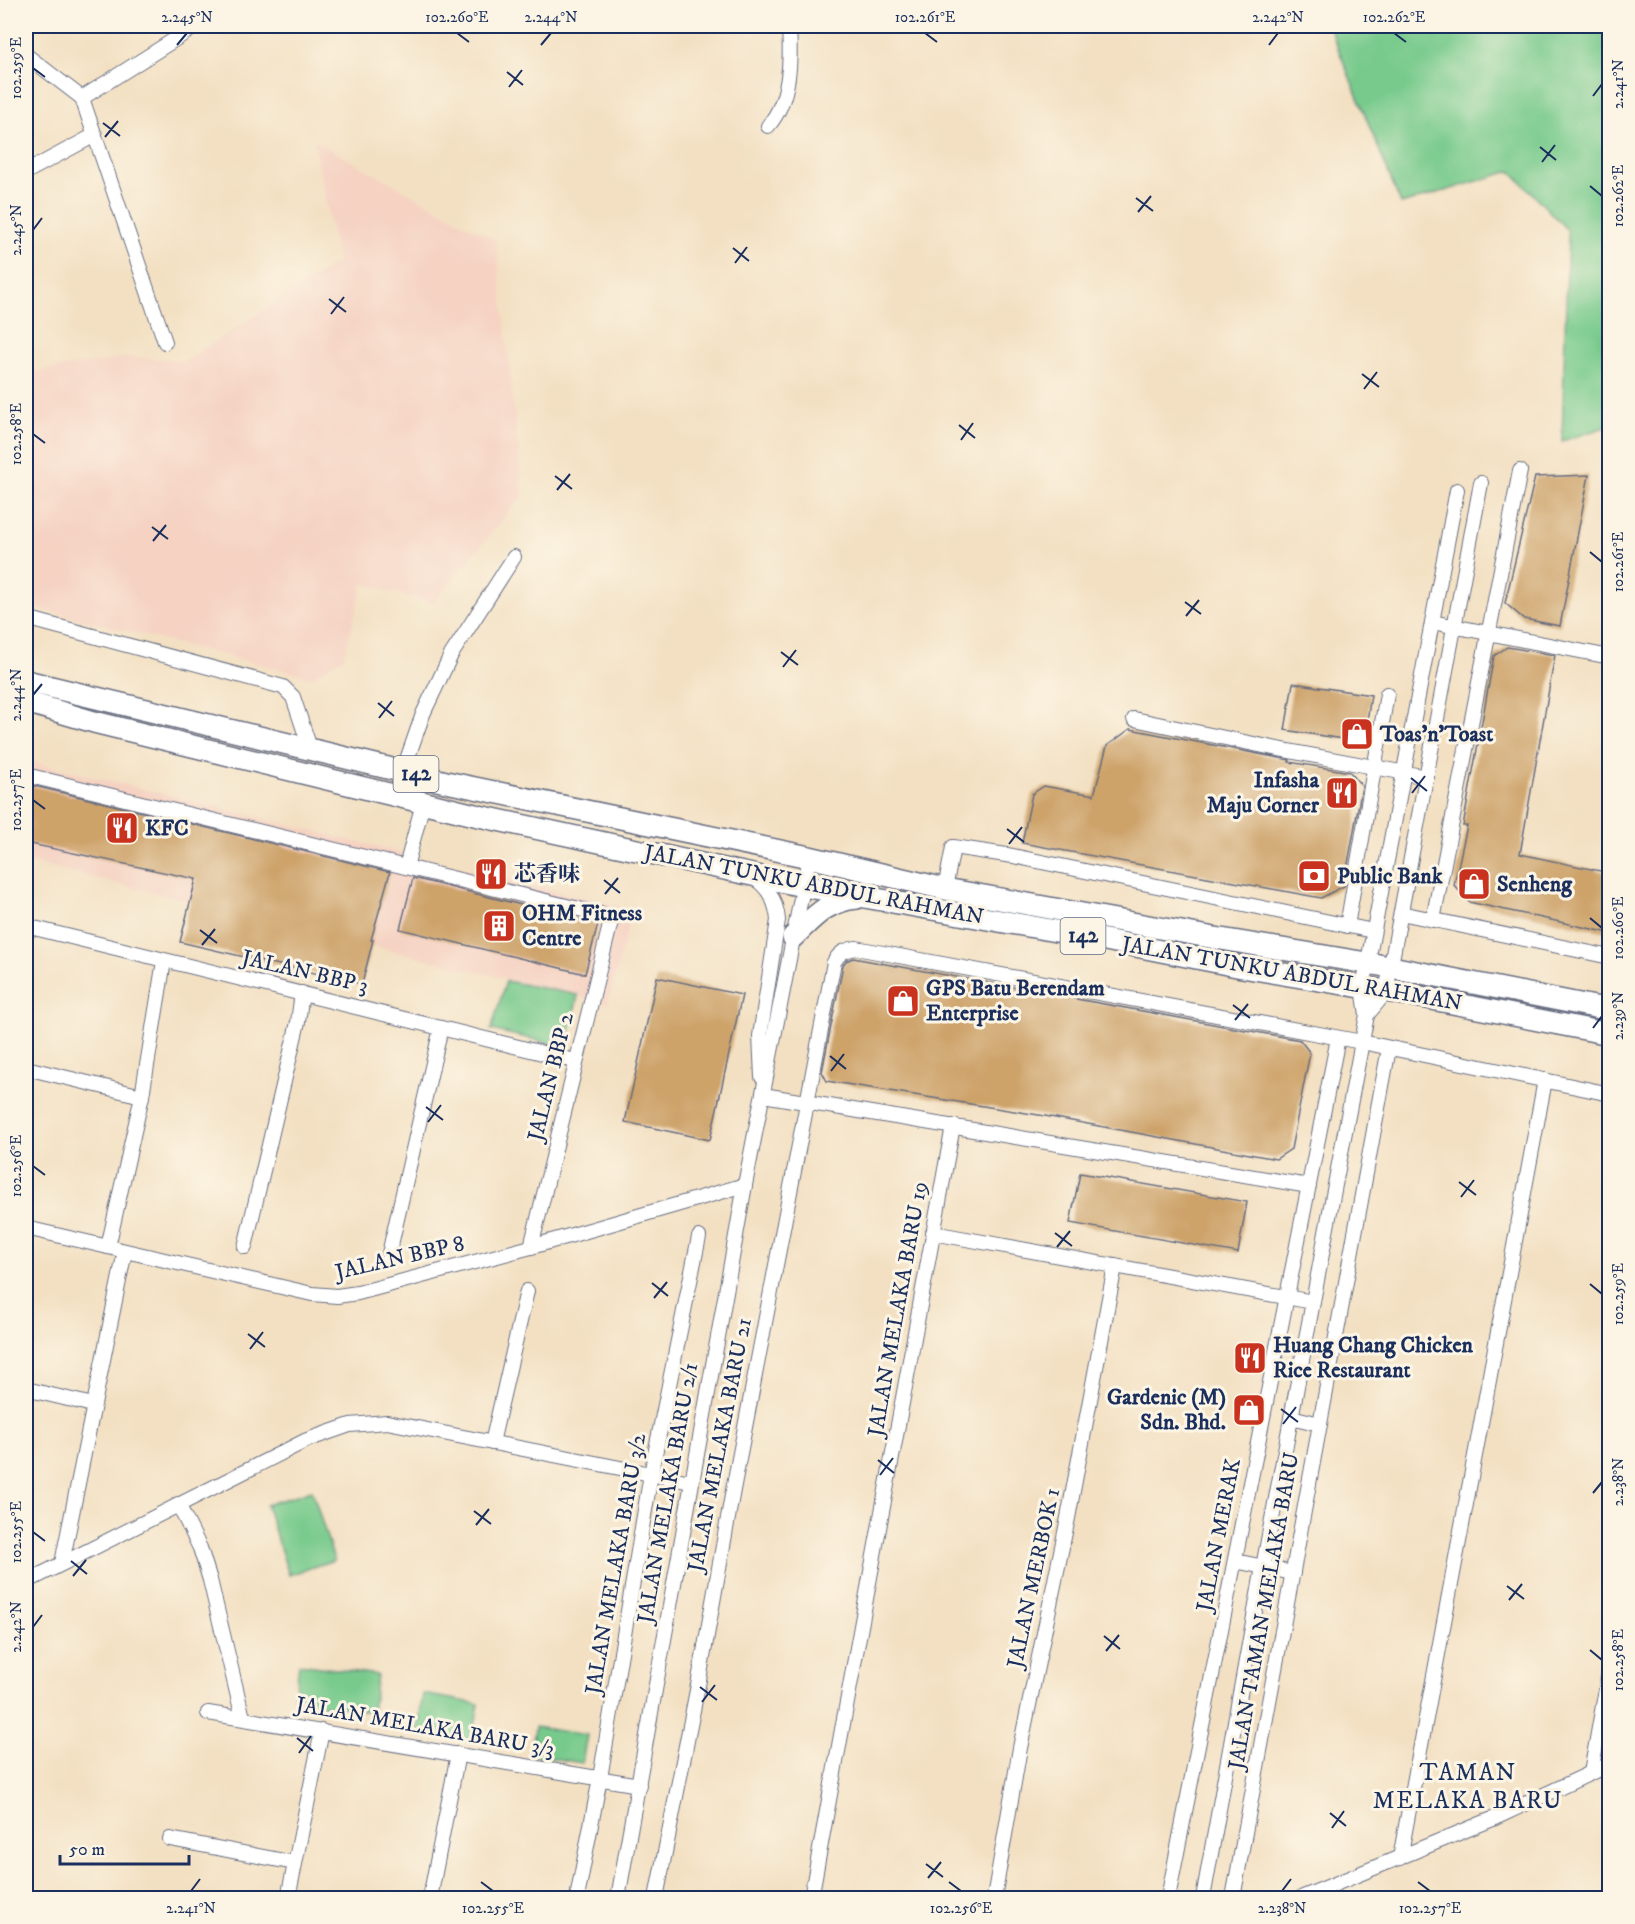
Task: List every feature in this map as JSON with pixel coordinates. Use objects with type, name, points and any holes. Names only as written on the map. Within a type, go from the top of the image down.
[{"type":"main road","name":"JALAN TUNKU ABDUL RAHMAN","points":[[26,681],[468,786],[809,857],[945,889],[1209,937],[1391,967],[1610,1010]]},
{"type":"main road","name":"JALAN TUNKU ABDUL RAHMAN","points":[[26,702],[105,724],[423,803],[636,851],[745,872],[803,886],[1610,1034]]},
{"type":"main road","points":[[793,937],[820,910],[835,902],[872,897]]},
{"type":"street","points":[[82,98],[196,26]]},
{"type":"street","points":[[768,126],[783,104],[787,77],[789,26]]},
{"type":"street","points":[[26,55],[82,98],[165,342]]},
{"type":"street","points":[[26,172],[95,135]]},
{"type":"street","points":[[1433,920],[1520,471]]},
{"type":"street","points":[[1367,1016],[1386,992],[1481,483]]},
{"type":"street","points":[[1203,1899],[1367,1016],[1363,988],[1367,963],[1457,489]]},
{"type":"street","points":[[403,771],[423,714],[451,655],[514,557]]},
{"type":"street","points":[[26,618],[283,687],[293,697],[310,748]]},
{"type":"street","points":[[1432,622],[1610,657]]},
{"type":"street","points":[[1347,926],[1387,694]]},
{"type":"street","points":[[1134,719],[1426,777]]},
{"type":"street","points":[[26,775],[406,867],[423,803]]},
{"type":"street","points":[[945,889],[953,847],[1013,856],[1373,932]]},
{"type":"street","points":[[763,1095],[809,857]]},
{"type":"street","name":"JALAN BBP 2","points":[[406,867],[612,917],[531,1247]]},
{"type":"street","points":[[745,872],[762,883],[771,893],[777,906],[778,920],[760,1036],[763,1095]]},
{"type":"street","points":[[1401,913],[1610,957]]},
{"type":"street","name":"JALAN BBP 3","points":[[26,926],[575,1061]]},
{"type":"street","name":"JALAN MELAKA BARU 21","points":[[656,1899],[806,1102],[834,962],[839,954],[856,948],[1362,1042]]},
{"type":"street","points":[[108,1247],[142,1096],[164,961]]},
{"type":"street","points":[[245,1247],[298,1022],[302,993]]},
{"type":"street","points":[[388,1258],[441,1028]]},
{"type":"street","name":"JALAN MERAK","points":[[1168,1899],[1338,1038]]},
{"type":"street","points":[[1362,1042],[1610,1094]]},
{"type":"street","name":"JALAN TAMAN MELAKA BARU","points":[[1233,1899],[1389,1048]]},
{"type":"street","points":[[26,1068],[142,1096]]},
{"type":"street","points":[[1400,1858],[1545,1080]]},
{"type":"street","points":[[763,1095],[1309,1186]]},
{"type":"street","name":"JALAN MELAKA BARU 2/1","points":[[618,1899],[691,1482],[763,1095]]},
{"type":"street","name":"JALAN MELAKA BARU 19","points":[[811,1899],[953,1126]]},
{"type":"street","name":"JALAN BBP 8","points":[[26,1228],[312,1294],[337,1296],[358,1293],[531,1247],[745,1185]]},
{"type":"street","points":[[933,1233],[1313,1302]]},
{"type":"street","name":"JALAN MELAKA BARU 3/2","points":[[577,1899],[600,1778],[651,1474],[699,1237]]},
{"type":"street","points":[[62,1563],[125,1251]]},
{"type":"street","name":"JALAN MERBOK 1","points":[[994,1899],[1020,1748],[1068,1518],[1115,1266]]},
{"type":"street","points":[[492,1443],[527,1291]]},
{"type":"street","points":[[26,1389],[93,1405]]},
{"type":"street","points":[[1291,1418],[1320,1424]]},
{"type":"street","points":[[26,1581],[307,1440],[350,1425],[387,1422],[691,1482]]},
{"type":"street","points":[[178,1504],[200,1548],[210,1580],[243,1718]]},
{"type":"street","points":[[1235,1561],[1293,1574]]},
{"type":"street","points":[[1591,1772],[1610,1667]]},
{"type":"street","name":"JALAN MELAKA BARU 3/3","points":[[208,1713],[639,1785]]},
{"type":"street","points":[[288,1899],[322,1731]]},
{"type":"street","points":[[430,1899],[458,1754]]},
{"type":"street","points":[[1301,1899],[1495,1818],[1610,1764]]},
{"type":"street","points":[[170,1839],[295,1863]]},
{"type":"shaded area","points":[[313,140],[496,241],[523,495],[433,603],[363,584],[344,657],[311,677],[26,606],[26,373],[128,357],[185,361],[338,262]]},
{"type":"shaded area","points":[[26,760],[632,910],[608,1004],[26,861]]},
{"type":"green space","points":[[1329,26],[1609,26],[1609,426],[1562,441],[1568,231],[1511,171],[1401,204]]},
{"type":"green space","points":[[506,981],[578,995],[568,1040],[554,1044],[491,1030]]},
{"type":"green space","points":[[312,1490],[334,1560],[289,1575],[266,1505]]},
{"type":"green space","points":[[299,1664],[377,1675],[372,1712],[294,1701]]},
{"type":"green space","points":[[423,1694],[479,1704],[472,1741],[417,1731]]},
{"type":"green space","points":[[535,1727],[587,1735],[582,1763],[531,1755]]},
{"type":"building","points":[[1589,475],[1560,626],[1524,619],[1505,603],[1535,477]]},
{"type":"building","points":[[1507,647],[1555,655],[1520,854],[1610,873],[1610,933],[1469,902],[1454,885],[1467,826],[1463,826],[1494,656]]},
{"type":"building","points":[[1293,683],[1371,695],[1365,735],[1350,740],[1285,730]]},
{"type":"building","points":[[1130,729],[1290,760],[1289,762],[1350,772],[1362,786],[1344,886],[1321,898],[1022,843],[1032,794],[1044,786],[1094,795],[1107,746]]},
{"type":"building","points":[[26,784],[390,872],[371,940],[373,940],[362,984],[180,942],[196,879],[26,843]]},
{"type":"building","name":"OHM Fitness Centre","points":[[413,878],[598,924],[585,974],[400,929]]},
{"type":"building","points":[[853,958],[1300,1040],[1310,1053],[1291,1149],[1276,1159],[1045,1116],[827,1081],[822,1072],[843,965]]},
{"type":"building","points":[[657,977],[742,995],[710,1140],[625,1122]]},
{"type":"building","points":[[1080,1173],[1247,1202],[1238,1253],[1070,1223]]},
{"type":"place","name":"Toas'n'Toast","points":[[1357,734]]},
{"type":"place","name":"Infasha Maju Corner","points":[[1342,793]]},
{"type":"place","name":"KFC","points":[[122,828]]},
{"type":"place","name":"芯香味","points":[[491,874]]},
{"type":"place","name":"Public Bank","points":[[1314,876]]},
{"type":"place","name":"Senheng","points":[[1474,884]]},
{"type":"place","name":"OHM Fitness Centre","points":[[499,926]]},
{"type":"place","name":"GPS Batu Berendam Enterprise","points":[[903,1001]]},
{"type":"place","name":"Huang Chang Chicken Rice Restaurant","points":[[1250,1358]]},
{"type":"place","name":"Gardenic (M) Sdn. Bhd.","points":[[1249,1410]]},
{"type":"district","name":"TAMAN MELAKA BARU","points":[[1468,1787]]}]
